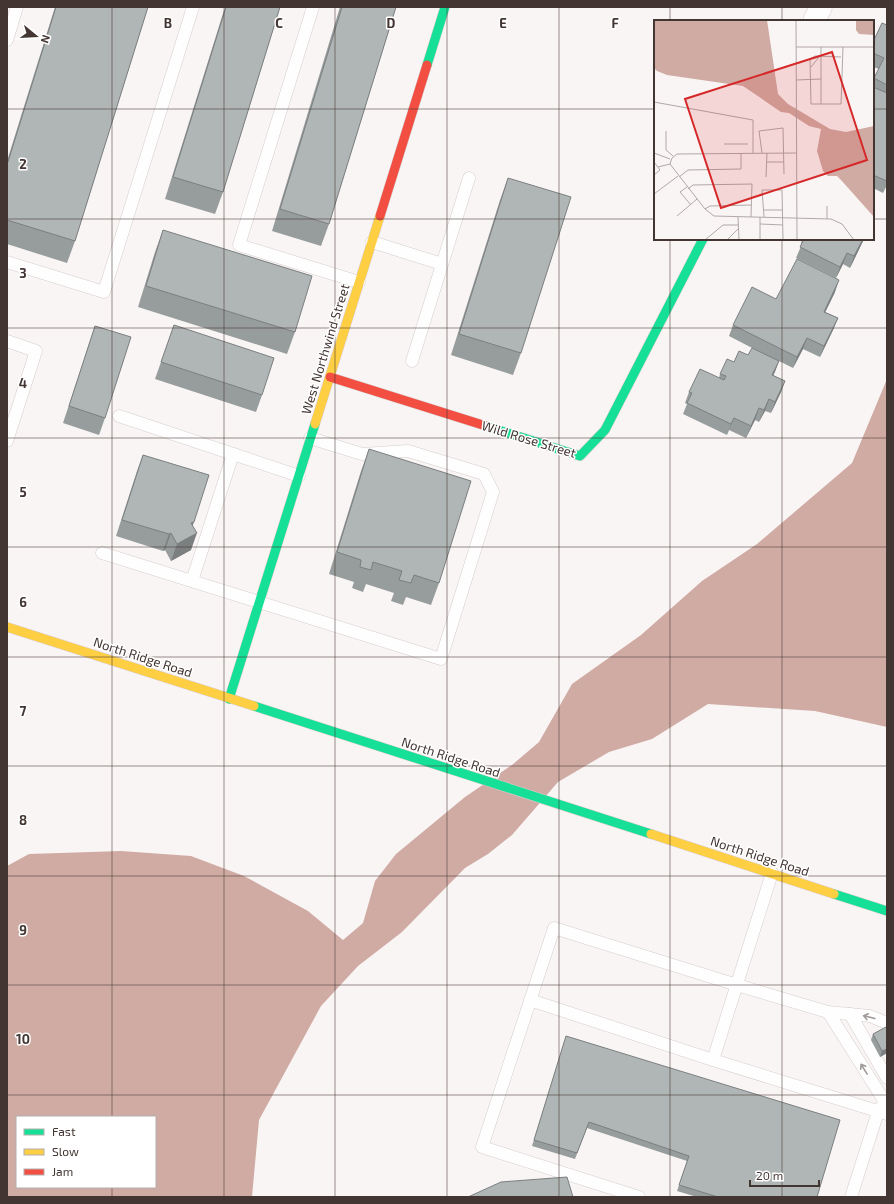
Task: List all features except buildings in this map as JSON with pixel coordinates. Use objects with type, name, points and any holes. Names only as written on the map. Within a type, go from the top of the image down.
[{"type":"street","name":"West Northwind Street","points":[[229,699],[445,7]]},
{"type":"street","points":[[814,20],[821,7]]},
{"type":"street","name":"Wild Rose Street","points":[[330,377],[580,456],[605,430],[702,240]]},
{"type":"street","name":"North Ridge Road","points":[[7,627],[459,773],[588,813],[887,911]]},
{"type":"lane","points":[[7,40],[17,7]]},
{"type":"lane","points":[[7,262],[104,292],[193,7]]},
{"type":"lane","points":[[313,7],[239,245],[359,282]]},
{"type":"lane","points":[[412,361],[470,178]]},
{"type":"lane","points":[[372,242],[442,264]]},
{"type":"lane","points":[[7,341],[36,351],[7,441]]},
{"type":"lane","points":[[119,416],[299,476]]},
{"type":"lane","points":[[102,553],[440,659],[493,492],[484,474],[408,451],[362,454],[310,438]]},
{"type":"lane","points":[[192,581],[233,454]]},
{"type":"lane","points":[[713,1060],[772,874]]},
{"type":"lane","points":[[639,1197],[482,1147],[554,928],[828,1012],[870,1016],[887,1023]]},
{"type":"lane","points":[[530,1000],[882,1113]]},
{"type":"lane","points":[[828,1012],[886,1101],[851,1197]]},
{"type":"lane","points":[[850,1014],[887,1078]]},
{"type":"shaded area","points":[[887,379],[887,727],[815,711],[708,704],[652,739],[609,752],[558,782],[512,835],[488,854],[465,868],[402,932],[358,966],[321,1006],[259,1120],[252,1197],[7,1197],[7,866],[29,854],[121,851],[191,856],[244,876],[308,911],[343,940],[363,923],[375,881],[396,854],[465,797],[512,765],[539,742],[572,684],[641,635],[702,581],[757,544],[852,463]]},
{"type":"traffic: fast","points":[[427,65],[445,7]]},
{"type":"traffic: fast","points":[[486,426],[580,456],[605,430],[702,240]]},
{"type":"traffic: fast","points":[[229,699],[315,424]]},
{"type":"traffic: fast","points":[[254,706],[651,834]]},
{"type":"traffic: fast","points":[[834,894],[887,911]]},
{"type":"traffic: slow","points":[[315,424],[380,216]]},
{"type":"traffic: slow","points":[[7,627],[254,706]]},
{"type":"traffic: slow","points":[[651,834],[834,894]]},
{"type":"traffic: jam","points":[[380,216],[427,65]]},
{"type":"traffic: jam","points":[[330,377],[486,426]]}]
